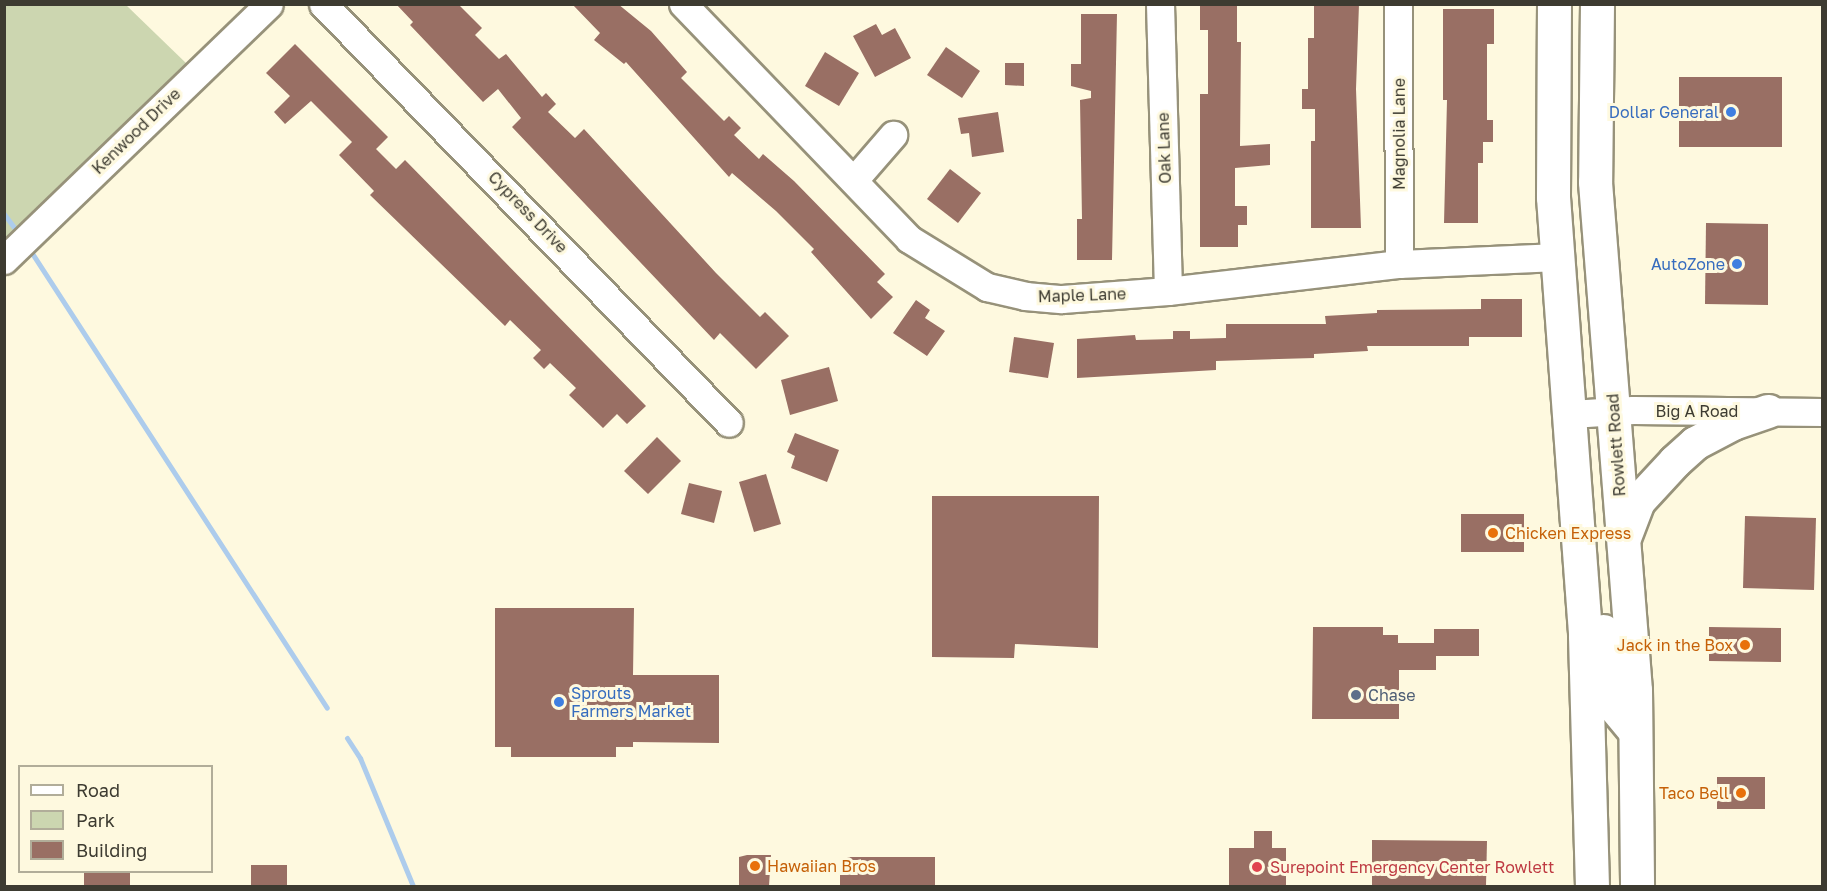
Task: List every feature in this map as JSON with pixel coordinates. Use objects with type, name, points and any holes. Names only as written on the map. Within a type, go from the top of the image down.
[{"type":"main road","points":[[1554,4],[1553,197],[1571,414],[1582,592],[1592,886]]},
{"type":"main road","name":"Rowlett Road","points":[[1597,4],[1595,182],[1615,411],[1622,546],[1636,732],[1637,886]]},
{"type":"main road","points":[[1622,546],[1638,501],[1675,461],[1695,443],[1733,423],[1768,411]]},
{"type":"main road","points":[[1582,592],[1606,636],[1613,705],[1636,732]]},
{"type":"street","name":"Kenwood Drive","points":[[4,260],[269,4]]},
{"type":"street","name":"Cypress Drive","points":[[323,4],[729,423]]},
{"type":"street","name":"Maple Lane","points":[[683,4],[909,239],[987,287],[1025,297],[1062,299],[1168,291],[1399,264],[1558,257]]},
{"type":"street","name":"Oak Lane","points":[[1160,4],[1168,291]]},
{"type":"street","name":"Magnolia Lane","points":[[1398,4],[1399,264]]},
{"type":"street","points":[[854,180],[893,135]]},
{"type":"street","name":"Big A Road","points":[[1571,414],[1615,411],[1822,412]]},
{"type":"green space","points":[[5,5],[126,5],[188,65],[5,238]]},
{"type":"building","points":[[396,4],[458,4],[482,28],[475,35],[499,59],[506,54],[542,97],[546,93],[556,104],[548,112],[575,138],[584,129],[716,273],[760,317],[765,312],[789,336],[756,369],[720,333],[714,340],[512,127],[521,118],[498,89],[483,102],[410,25],[413,22]]},
{"type":"building","points":[[572,4],[618,4],[651,31],[687,72],[681,78],[724,121],[729,116],[741,128],[734,135],[759,159],[763,154],[794,181],[885,274],[877,282],[893,297],[871,319],[811,252],[814,249],[776,211],[732,173],[729,177],[626,62],[624,64],[594,40],[600,33]]},
{"type":"building","points":[[1200,4],[1237,4],[1237,42],[1241,42],[1240,146],[1270,144],[1270,165],[1235,168],[1235,206],[1247,206],[1247,225],[1238,225],[1238,247],[1200,247],[1200,94],[1208,94],[1208,30],[1200,30]]},
{"type":"building","points":[[1314,4],[1359,4],[1356,89],[1361,228],[1311,228],[1311,141],[1315,141],[1315,109],[1302,109],[1302,89],[1308,89],[1308,38],[1314,38]]},
{"type":"building","points":[[1443,9],[1494,9],[1494,44],[1487,44],[1487,120],[1493,120],[1493,142],[1483,142],[1483,163],[1478,163],[1478,223],[1444,223],[1447,100],[1443,100]]},
{"type":"building","points":[[1081,14],[1117,14],[1112,260],[1077,260],[1077,219],[1082,219],[1080,100],[1091,98],[1091,91],[1071,86],[1071,64],[1081,64]]},
{"type":"building","points":[[876,24],[882,35],[895,28],[911,58],[875,77],[853,36]]},
{"type":"building","points":[[295,44],[388,137],[376,149],[396,169],[405,160],[646,406],[627,424],[617,414],[603,428],[569,395],[576,388],[550,363],[544,369],[533,358],[541,350],[510,320],[505,326],[370,195],[374,191],[339,155],[352,142],[311,101],[285,124],[274,112],[290,96],[266,73]]},
{"type":"building","points":[[946,47],[980,71],[962,98],[927,75]]},
{"type":"building","points":[[825,52],[859,73],[839,106],[805,86]]},
{"type":"building","points":[[1005,63],[1024,63],[1024,86],[1005,85]]},
{"type":"building","name":"Dollar General","points":[[1679,77],[1782,77],[1782,147],[1679,147]]},
{"type":"building","points":[[998,112],[1004,152],[972,157],[969,133],[961,134],[958,118]]},
{"type":"building","points":[[950,169],[981,193],[958,223],[927,199]]},
{"type":"building","name":"AutoZone","points":[[1706,223],[1768,224],[1768,305],[1705,304]]},
{"type":"building","points":[[1481,299],[1522,299],[1522,337],[1469,337],[1469,346],[1367,346],[1368,351],[1314,354],[1314,358],[1216,361],[1216,370],[1077,378],[1077,339],[1135,335],[1136,340],[1173,339],[1173,331],[1190,331],[1190,339],[1226,338],[1226,324],[1326,324],[1325,316],[1377,313],[1377,310],[1481,309]]},
{"type":"building","points":[[916,300],[930,310],[925,318],[945,331],[927,356],[893,333]]},
{"type":"building","points":[[1014,337],[1054,343],[1048,378],[1009,372]]},
{"type":"building","points":[[829,367],[838,401],[790,415],[781,380]]},
{"type":"building","points":[[795,433],[839,450],[827,482],[791,468],[795,456],[787,452]]},
{"type":"building","points":[[657,437],[681,461],[648,494],[624,471]]},
{"type":"building","points":[[766,474],[781,524],[754,532],[739,482]]},
{"type":"building","points":[[689,483],[722,491],[714,523],[681,514]]},
{"type":"building","points":[[932,496],[1099,496],[1098,648],[1015,644],[1014,658],[932,657]]},
{"type":"building","name":"Chicken Express","points":[[1461,514],[1524,514],[1524,552],[1461,552]]},
{"type":"building","points":[[1745,516],[1816,518],[1814,590],[1743,588]]},
{"type":"building","points":[[495,608],[634,608],[633,675],[719,675],[719,743],[633,742],[633,747],[616,747],[616,757],[511,757],[511,747],[495,747]]},
{"type":"building","name":"Chase","points":[[1313,627],[1383,627],[1383,635],[1398,635],[1398,643],[1434,643],[1434,629],[1479,629],[1479,656],[1436,656],[1436,670],[1399,670],[1399,719],[1312,719]]},
{"type":"building","name":"Jack in the Box","points":[[1709,627],[1781,628],[1781,662],[1709,661]]},
{"type":"building","name":"Taco Bell","points":[[1717,777],[1765,777],[1765,809],[1717,809]]},
{"type":"building","name":"Surepoint Emergency Center Rowlett","points":[[1254,831],[1272,831],[1272,848],[1286,848],[1286,886],[1229,886],[1229,848],[1254,848]]},
{"type":"building","points":[[1372,840],[1487,841],[1486,886],[1372,886]]},
{"type":"building","name":"Hawaiian Bros","points":[[771,855],[769,886],[739,886],[739,857]]},
{"type":"building","points":[[840,857],[935,857],[935,886],[840,886]]},
{"type":"building","points":[[251,865],[287,865],[287,886],[251,886]]},
{"type":"building","points":[[84,873],[130,873],[130,886],[84,886]]},
{"type":"waterway","points":[[4,214],[19,234]]},
{"type":"waterway","points":[[28,247],[327,708]]},
{"type":"waterway","points":[[347,738],[360,758],[413,886]]},
{"type":"place","name":"Dollar General","points":[[1731,112]]},
{"type":"place","name":"AutoZone","points":[[1737,264]]},
{"type":"place","name":"Chicken Express","points":[[1493,533]]},
{"type":"place","name":"Jack in the Box","points":[[1745,645]]},
{"type":"place","name":"Chase","points":[[1356,695]]},
{"type":"place","name":"Sprouts Farmers Market","points":[[559,702]]},
{"type":"place","name":"Taco Bell","points":[[1741,793]]},
{"type":"place","name":"Hawaiian Bros","points":[[755,866]]},
{"type":"place","name":"Surepoint Emergency Center Rowlett","points":[[1257,867]]}]
